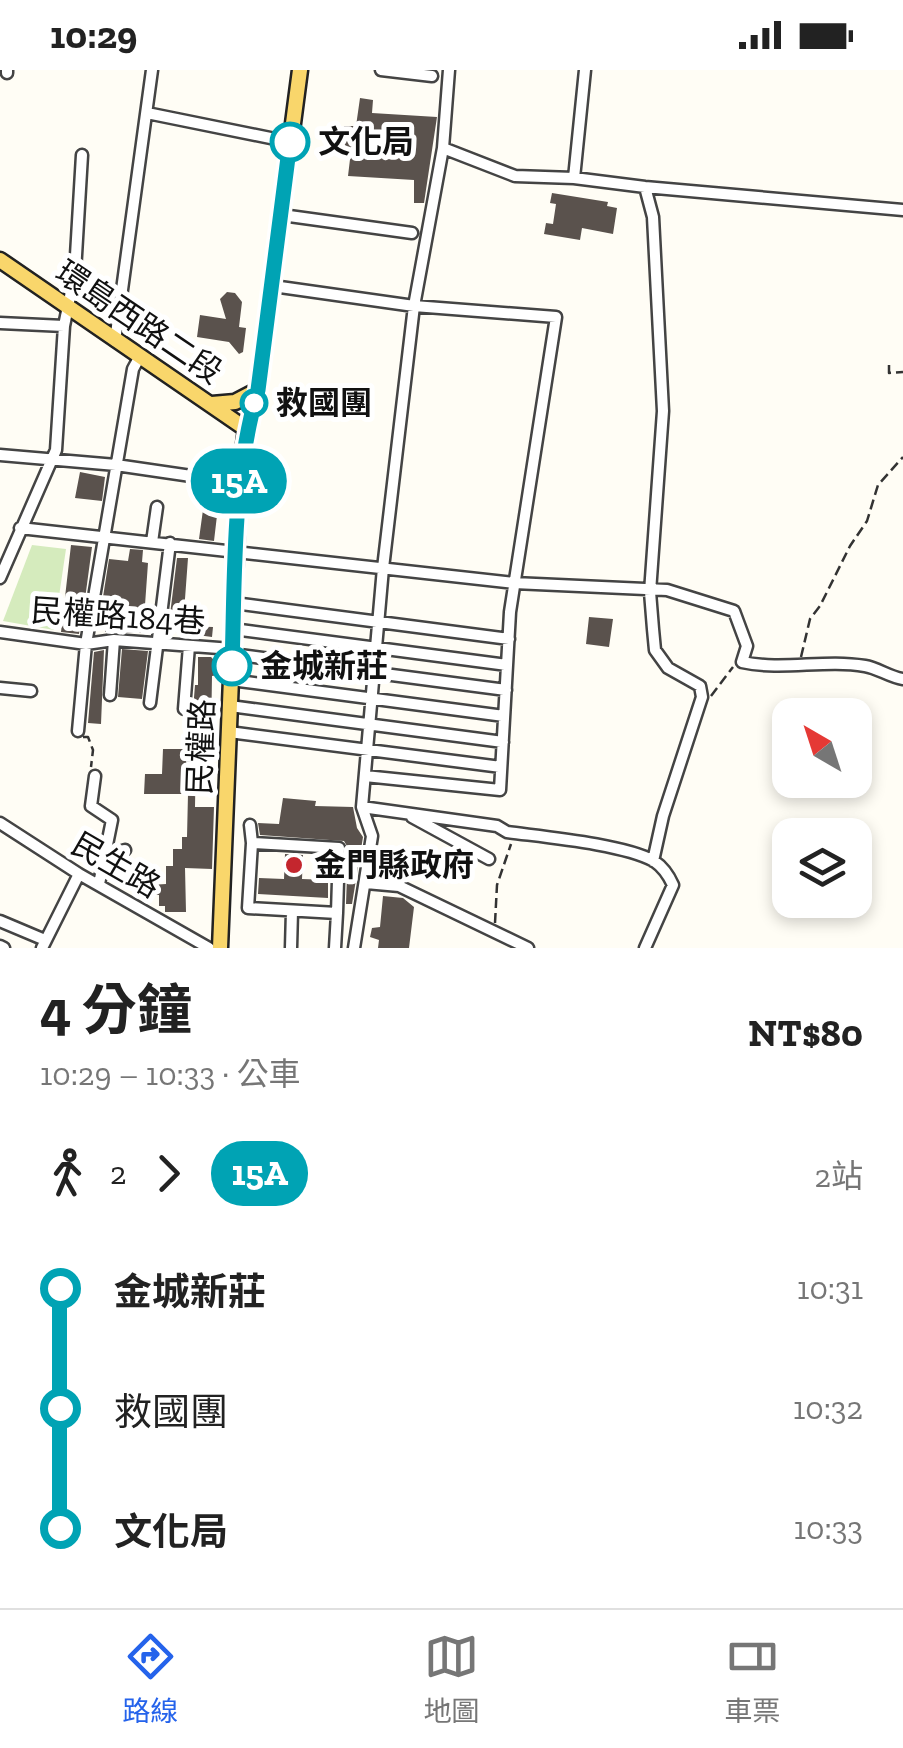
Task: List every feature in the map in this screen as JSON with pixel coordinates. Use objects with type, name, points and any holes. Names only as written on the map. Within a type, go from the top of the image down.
[{"type":"main road","name":"民權路","points":[[220,948],[239,483],[246,429],[258,390],[300,70]]},
{"type":"main road","name":"環島西路二段","points":[[0,260],[246,429]]},
{"type":"main road","points":[[211,404],[235,402],[258,390]]},
{"type":"street","points":[[115,342],[152,70]]},
{"type":"street","points":[[381,70],[432,76]]},
{"type":"street","points":[[354,948],[372,836],[362,807],[383,568],[414,306],[443,148],[450,70]]},
{"type":"street","points":[[574,178],[585,70]]},
{"type":"street","points":[[147,114],[290,142]]},
{"type":"street","points":[[443,148],[515,176],[574,178],[903,210]]},
{"type":"street","points":[[0,578],[56,450],[82,154]]},
{"type":"street","points":[[646,188],[653,217],[663,411],[650,592],[655,650],[668,668],[700,686],[698,715],[662,816],[653,861]]},
{"type":"street","points":[[282,216],[412,233]]},
{"type":"street","points":[[273,286],[414,306],[556,317],[514,583],[500,790],[365,776]]},
{"type":"street","points":[[0,322],[64,326]]},
{"type":"street","points":[[78,731],[86,644],[132,369],[139,358]]},
{"type":"street","points":[[0,455],[116,464],[239,483]]},
{"type":"street","points":[[152,542],[156,507]]},
{"type":"street","points":[[20,528],[514,583],[667,590],[734,611],[747,646],[742,662],[773,667],[869,666],[884,675],[903,679]]},
{"type":"street","points":[[150,704],[170,543]]},
{"type":"street","points":[[234,603],[509,639]]},
{"type":"street","points":[[233,629],[508,666]]},
{"type":"street","name":"民權路184巷","points":[[0,632],[86,644],[114,640],[189,646],[506,690]]},
{"type":"street","points":[[110,695],[114,640]]},
{"type":"street","points":[[184,709],[189,646]]},
{"type":"street","points":[[231,680],[504,716]]},
{"type":"street","points":[[0,688],[31,690]]},
{"type":"street","points":[[230,706],[503,742]]},
{"type":"street","points":[[229,732],[502,768]]},
{"type":"street","points":[[95,776],[91,806],[112,820],[100,884]]},
{"type":"street","points":[[362,807],[497,826],[512,833],[596,845],[653,861],[674,885],[645,948]]},
{"type":"street","points":[[407,814],[489,859]]},
{"type":"street","name":"民生路","points":[[0,822],[80,874],[209,948]]},
{"type":"street","points":[[250,825],[248,908],[337,913]]},
{"type":"street","points":[[252,843],[340,848],[336,866],[336,948]]},
{"type":"street","points":[[104,857],[125,850]]},
{"type":"street","points":[[0,921],[44,944],[80,874]]},
{"type":"street","points":[[366,883],[399,886],[528,948]]},
{"type":"street","points":[[291,948],[292,911]]},
{"type":"path","points":[[889,366],[889,373],[903,372]]},
{"type":"path","points":[[797,666],[810,620],[867,522],[878,486],[903,457]]},
{"type":"path","points":[[698,715],[719,682],[736,663],[742,662]]},
{"type":"path","points":[[78,731],[78,737],[88,737],[94,750],[90,774],[95,776]]},
{"type":"path","points":[[494,931],[497,886],[512,833]]},
{"type":"green space","points":[[32,545],[66,549],[54,630],[3,621]]},
{"type":"building","points":[[360,98],[373,100],[372,113],[437,117],[424,203],[414,203],[414,180],[348,176],[351,151],[341,150],[344,126],[356,126]]},
{"type":"building","points":[[552,193],[608,202],[607,206],[617,208],[613,234],[582,228],[580,240],[544,234],[546,223],[553,224],[556,204],[550,203]]},
{"type":"building","points":[[227,292],[235,293],[242,302],[239,327],[246,328],[243,352],[239,354],[229,342],[197,337],[200,315],[226,319],[220,299]]},
{"type":"building","points":[[80,472],[105,477],[102,501],[75,498]]},
{"type":"building","points":[[206,488],[220,490],[214,541],[199,539]]},
{"type":"building","points":[[71,545],[92,547],[85,599],[77,598],[74,626],[80,627],[79,634],[61,632]]},
{"type":"building","points":[[130,549],[143,550],[142,562],[148,563],[143,633],[105,632],[108,597],[103,597],[109,559],[128,561]]},
{"type":"building","points":[[177,558],[188,558],[183,626],[213,627],[212,637],[168,631]]},
{"type":"building","points":[[589,617],[613,619],[609,647],[586,644]]},
{"type":"building","points":[[122,649],[148,651],[142,699],[118,697]]},
{"type":"building","points":[[104,650],[101,724],[88,723],[94,652]]},
{"type":"building","points":[[198,657],[211,657],[218,664],[218,675],[212,676],[211,737],[207,737],[207,751],[196,751],[195,807],[214,807],[212,869],[185,868],[186,912],[165,912],[165,906],[159,906],[159,895],[150,895],[150,885],[166,884],[166,866],[173,866],[173,849],[182,849],[182,837],[187,837],[188,794],[144,794],[145,774],[162,774],[163,749],[190,749],[189,716],[198,685]]},
{"type":"building","points":[[283,798],[316,801],[315,806],[353,807],[363,837],[352,904],[346,904],[348,848],[344,841],[260,835],[258,823],[279,824]]},
{"type":"building","name":"金門縣政府","points":[[285,854],[303,855],[302,879],[328,880],[328,898],[258,894],[259,878],[284,879]]},
{"type":"building","points":[[383,896],[403,898],[414,907],[409,948],[378,948],[379,940],[370,937],[372,928],[380,927]]},
{"type":"bus line","name":"15A","points":[[232,666],[243,446],[258,390],[290,142]]},
{"type":"place","name":"文化局","points":[[290,142]]},
{"type":"place","name":"救國團","points":[[254,403]]},
{"type":"place","name":"金城新莊","points":[[232,666]]},
{"type":"place","name":"金門縣政府","points":[[294,865]]}]
